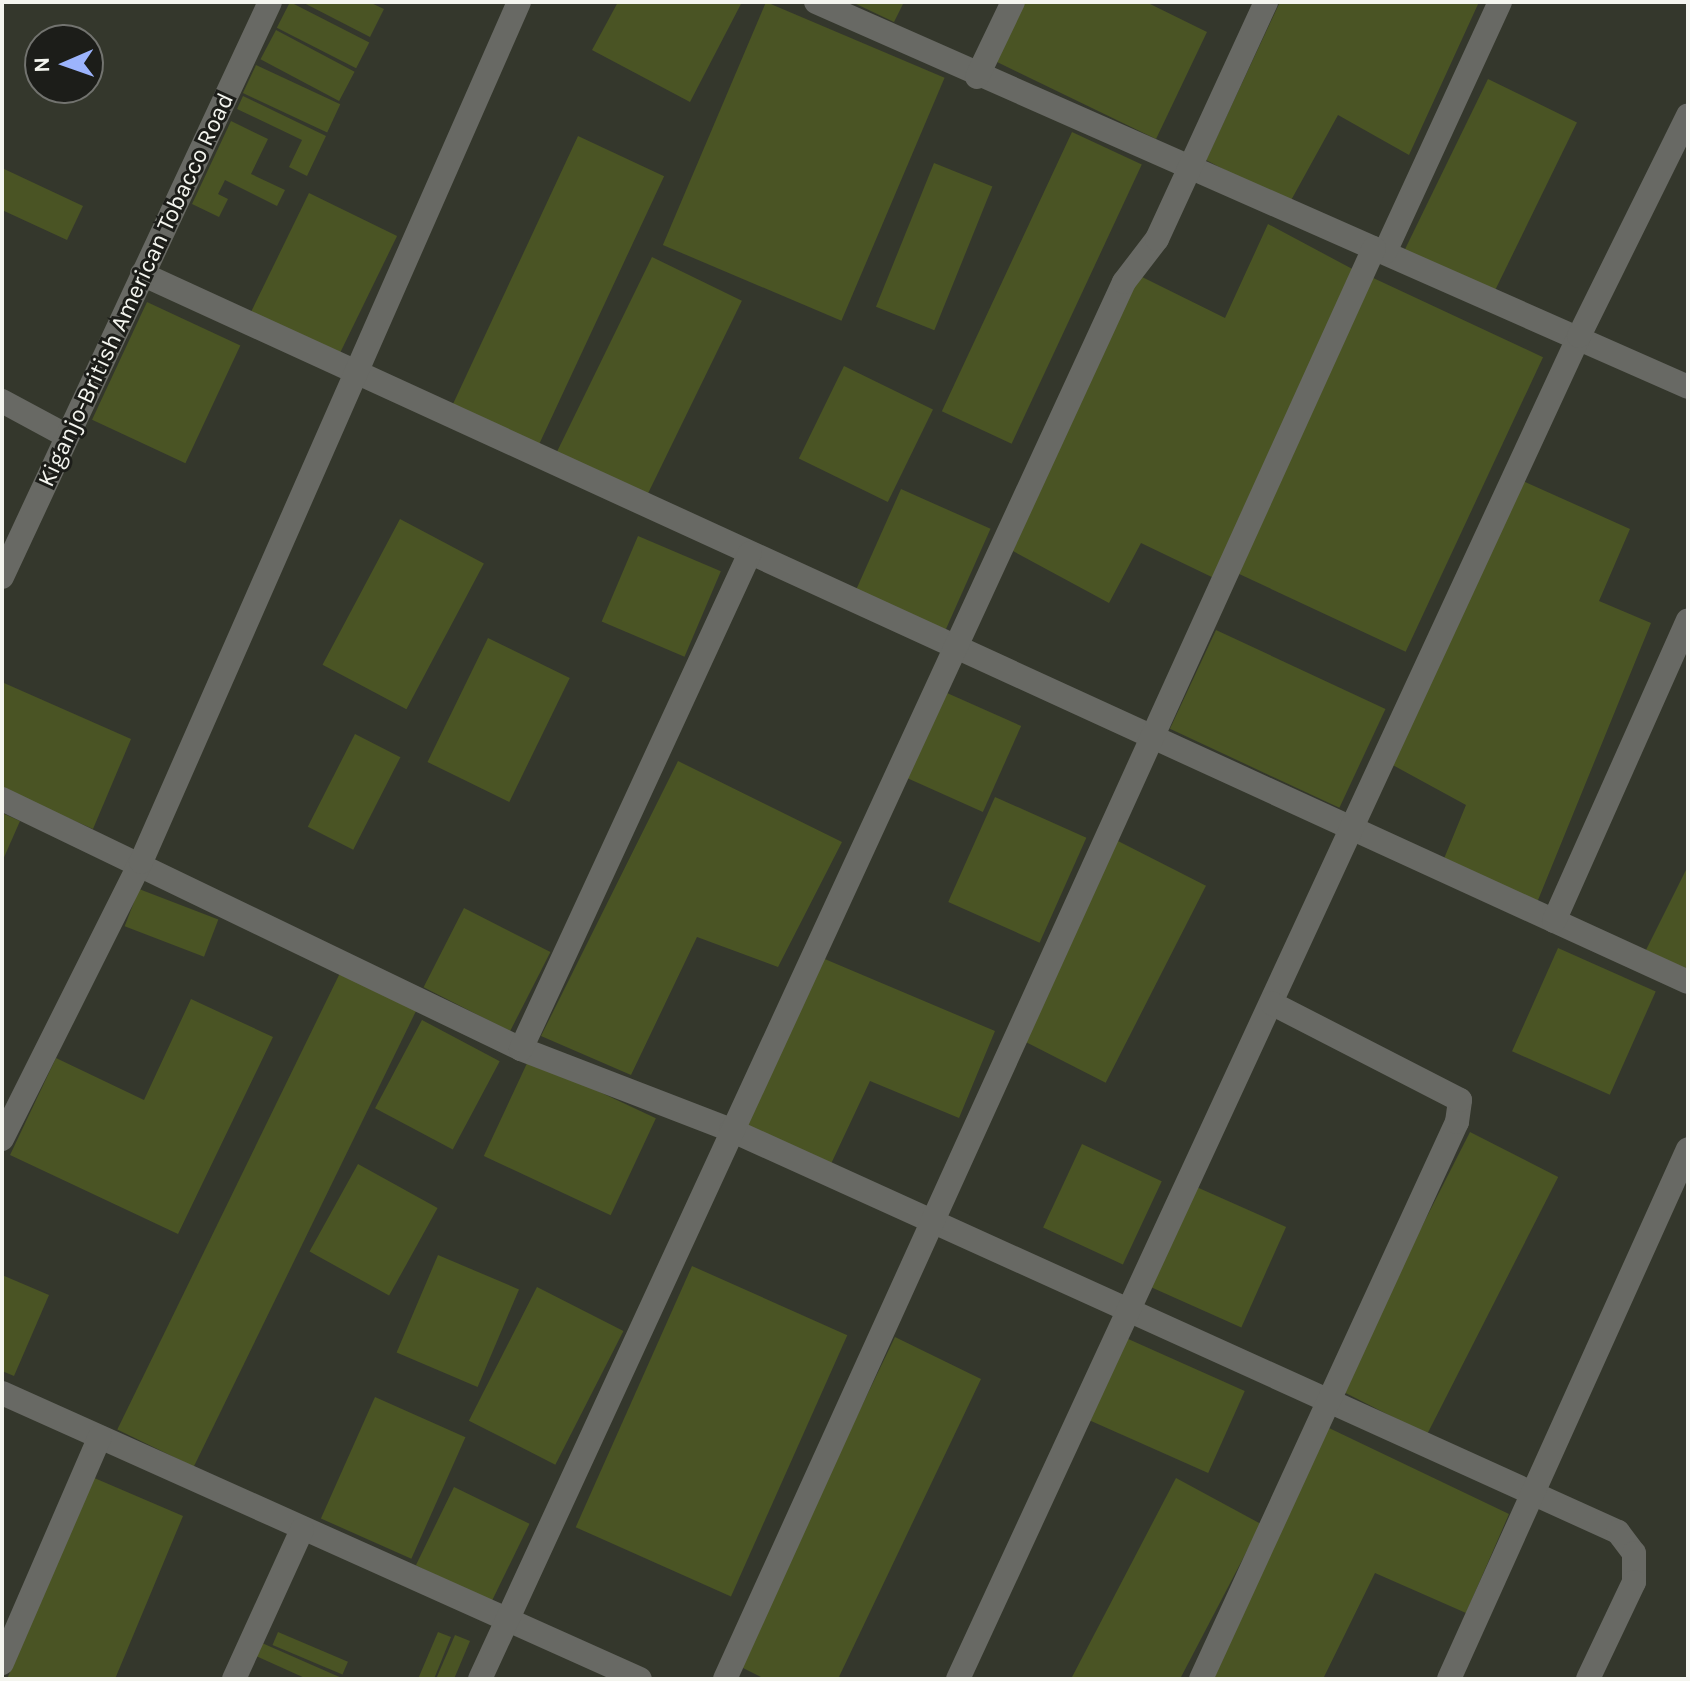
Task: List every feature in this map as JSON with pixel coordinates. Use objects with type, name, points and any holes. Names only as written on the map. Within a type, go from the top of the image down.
[{"type":"street","name":"Kiganjo-British American Tobacco Road","points":[[2,577],[270,2]]},
{"type":"street","points":[[2,1139],[141,862],[353,371],[519,2]]},
{"type":"street","points":[[816,2],[977,77],[1579,336],[1688,387]]},
{"type":"street","points":[[977,77],[1013,2]]},
{"type":"street","points":[[480,1679],[1124,282],[1157,239],[1266,2]]},
{"type":"street","points":[[725,1679],[934,1224],[1152,737],[1500,2]]},
{"type":"street","points":[[958,1679],[1579,336],[1688,115]]},
{"type":"street","points":[[142,274],[1688,982]]},
{"type":"street","points":[[2,401],[67,436]]},
{"type":"street","points":[[521,1049],[750,553]]},
{"type":"street","points":[[1554,921],[1688,620]]},
{"type":"street","points":[[2,799],[141,862],[521,1049],[731,1130],[1618,1532],[1634,1553],[1634,1582],[1588,1679]]},
{"type":"street","points":[[1201,1679],[1457,1122],[1460,1100],[1450,1089],[1271,1003]]},
{"type":"street","points":[[1449,1679],[1688,1149]]},
{"type":"street","points":[[2,1393],[506,1623],[640,1679]]},
{"type":"street","points":[[2,1663],[100,1437]]},
{"type":"street","points":[[234,1679],[302,1530]]},
{"type":"building","points":[[290,2],[369,42],[356,68],[277,28]]},
{"type":"building","points":[[302,2],[369,2],[384,9],[370,37]]},
{"type":"building","points":[[618,2],[742,2],[690,102],[592,50]]},
{"type":"building","points":[[766,2],[945,78],[841,321],[663,245]]},
{"type":"building","points":[[852,2],[904,2],[894,22]]},
{"type":"building","points":[[1023,2],[1146,2],[1207,32],[1156,139],[995,61]]},
{"type":"building","points":[[1280,2],[1479,2],[1409,155],[1338,115],[1289,204],[1206,160]]},
{"type":"building","points":[[276,30],[355,72],[339,101],[261,59]]},
{"type":"building","points":[[256,65],[340,104],[327,132],[243,93]]},
{"type":"building","points":[[1488,79],[1577,122],[1493,294],[1404,251]]},
{"type":"building","points":[[243,96],[326,136],[307,176],[289,167],[302,140],[237,109]]},
{"type":"building","points":[[231,121],[268,139],[251,174],[285,190],[277,206],[225,180],[218,194],[228,199],[219,217],[192,204]]},
{"type":"building","points":[[1072,132],[1142,165],[1012,444],[942,411]]},
{"type":"building","points":[[578,136],[664,176],[538,446],[452,406]]},
{"type":"building","points":[[934,163],[992,187],[934,330],[876,307]]},
{"type":"building","points":[[2,168],[83,206],[67,240],[2,210]]},
{"type":"building","points":[[309,193],[397,236],[337,358],[249,315]]},
{"type":"building","points":[[1268,224],[1358,272],[1218,580],[1141,543],[1109,603],[1013,551],[1134,273],[1225,318]]},
{"type":"building","points":[[652,257],[742,301],[647,496],[557,452]]},
{"type":"building","points":[[1369,276],[1543,357],[1406,652],[1232,571]]},
{"type":"building","points":[[147,302],[240,346],[185,463],[92,420]]},
{"type":"building","points":[[844,366],[933,409],[888,502],[799,459]]},
{"type":"building","points":[[1523,481],[1630,529],[1599,601],[1651,623],[1536,905],[1441,866],[1466,805],[1389,763]]},
{"type":"building","points":[[901,489],[991,529],[945,631],[855,591]]},
{"type":"building","points":[[400,519],[484,564],[406,709],[323,665]]},
{"type":"building","points":[[638,536],[721,571],[685,657],[602,622]]},
{"type":"building","points":[[1216,630],[1385,709],[1339,808],[1170,729]]},
{"type":"building","points":[[488,638],[570,678],[509,802],[428,762]]},
{"type":"building","points":[[4,683],[131,739],[93,829],[2,789]]},
{"type":"building","points":[[938,689],[1021,726],[983,812],[900,775]]},
{"type":"building","points":[[355,734],[400,757],[353,850],[308,827]]},
{"type":"building","points":[[678,761],[842,842],[778,967],[697,937],[631,1075],[541,1036]]},
{"type":"building","points":[[995,797],[1086,838],[1040,943],[948,902]]},
{"type":"building","points":[[2,813],[20,821],[2,862]]},
{"type":"building","points":[[1116,840],[1206,886],[1106,1083],[1016,1037]]},
{"type":"building","points":[[1688,866],[1688,972],[1646,950]]},
{"type":"building","points":[[139,889],[218,919],[204,957],[125,926]]},
{"type":"building","points":[[464,908],[550,952],[510,1031],[424,987]]},
{"type":"building","points":[[1558,948],[1656,992],[1610,1095],[1512,1051]]},
{"type":"building","points":[[820,957],[995,1031],[959,1118],[870,1081],[830,1166],[746,1125]]},
{"type":"building","points":[[340,973],[416,1010],[194,1467],[117,1430]]},
{"type":"building","points":[[191,999],[273,1037],[178,1234],[10,1155],[56,1058],[144,1100]]},
{"type":"building","points":[[422,1020],[500,1061],[453,1150],[375,1108]]},
{"type":"building","points":[[529,1059],[656,1118],[611,1215],[484,1156]]},
{"type":"building","points":[[1470,1132],[1558,1177],[1427,1434],[1339,1390]]},
{"type":"building","points":[[1082,1144],[1162,1181],[1123,1265],[1043,1227]]},
{"type":"building","points":[[358,1164],[438,1208],[389,1296],[310,1251]]},
{"type":"building","points":[[1192,1185],[1286,1227],[1241,1327],[1147,1285]]},
{"type":"building","points":[[438,1255],[519,1289],[478,1387],[397,1353]]},
{"type":"building","points":[[692,1266],[847,1335],[731,1596],[576,1527]]},
{"type":"building","points":[[2,1275],[49,1295],[14,1376],[2,1371]]},
{"type":"building","points":[[537,1287],[623,1331],[555,1465],[469,1421]]},
{"type":"building","points":[[895,1337],[981,1379],[838,1679],[765,1679],[737,1665]]},
{"type":"building","points":[[1126,1338],[1245,1391],[1208,1473],[1089,1420]]},
{"type":"building","points":[[375,1397],[465,1437],[411,1559],[321,1519]]},
{"type":"building","points":[[1329,1428],[1509,1514],[1466,1613],[1375,1573],[1323,1679],[1207,1679]]},
{"type":"building","points":[[92,1477],[183,1516],[115,1679],[7,1679]]},
{"type":"building","points":[[1176,1478],[1261,1524],[1180,1679],[1071,1679]]},
{"type":"building","points":[[454,1487],[529,1524],[491,1602],[416,1565]]},
{"type":"building","points":[[278,1632],[348,1662],[342,1675],[273,1645]]},
{"type":"building","points":[[438,1632],[451,1637],[434,1679],[418,1679]]},
{"type":"building","points":[[455,1635],[470,1641],[454,1679],[436,1679]]},
{"type":"building","points":[[262,1643],[344,1679],[307,1679],[256,1656]]}]
